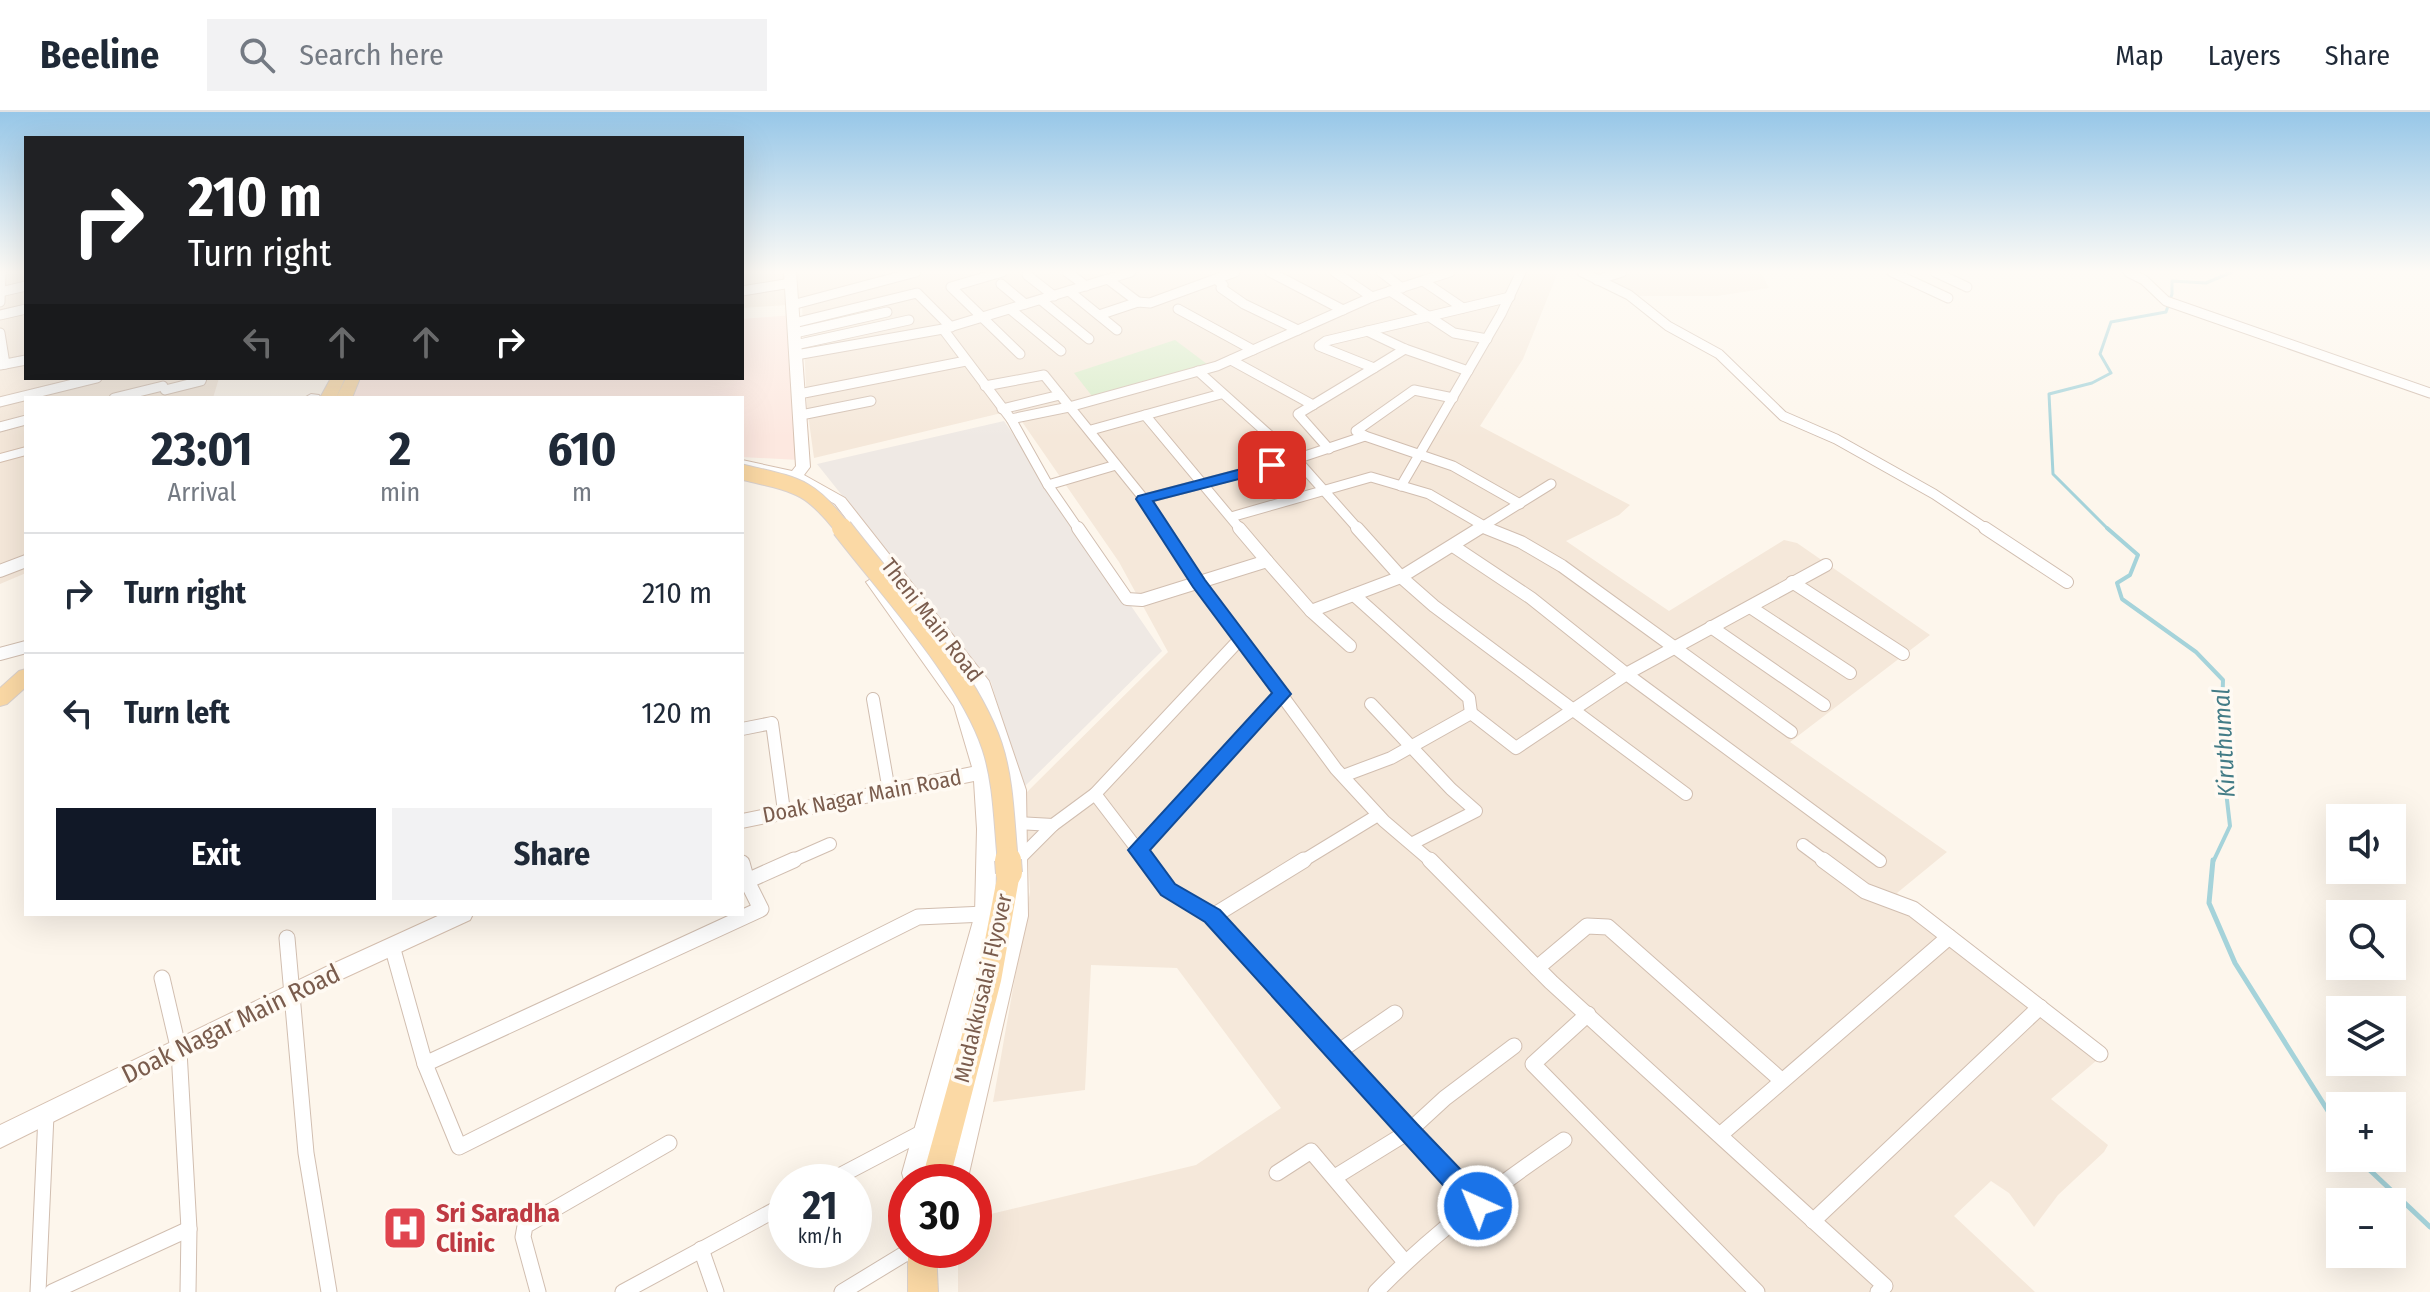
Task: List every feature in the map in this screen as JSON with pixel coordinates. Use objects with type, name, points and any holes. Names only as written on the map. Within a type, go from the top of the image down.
[{"type":"main road","points":[[790,482],[803,467],[794,329]]},
{"type":"main road","points":[[0,458],[24,452]]},
{"type":"main road","name":"Theni Main Road","points":[[744,465],[790,482],[837,531],[963,705],[983,772],[986,813],[985,914],[916,1164]]},
{"type":"main road","name":"Mudakkusalai Flyover","points":[[744,472],[801,486],[828,509],[963,685],[992,746],[1013,867],[989,981],[940,1164]]},
{"type":"main road","name":"Theni Main Road","points":[[744,479],[819,486],[840,501],[983,685],[1016,790],[1013,867],[1018,916],[960,1164]]},
{"type":"main road","points":[[0,682],[24,663]]},
{"type":"main road","points":[[0,699],[24,678]]},
{"type":"main road","name":"Doak Nagar Main Road","points":[[744,821],[983,772]]},
{"type":"main road","points":[[986,813],[1017,816]]},
{"type":"main road","name":"Doak Nagar Main Road","points":[[0,1137],[294,992],[459,916]]},
{"type":"main road","points":[[922,1268],[923,1292]]},
{"type":"street","points":[[794,329],[798,327]]},
{"type":"street","points":[[794,329],[798,327]]},
{"type":"street","points":[[794,329],[801,327]]},
{"type":"street","points":[[794,329],[805,327]]},
{"type":"street","points":[[794,329],[819,327]]},
{"type":"street","points":[[794,329],[950,327]]},
{"type":"street","points":[[994,327],[1020,354]]},
{"type":"street","points":[[1032,327],[1061,351]]},
{"type":"street","points":[[1074,327],[1089,339]]},
{"type":"street","points":[[1113,327],[1117,330]]},
{"type":"street","points":[[1211,327],[1253,350]]},
{"type":"street","points":[[1292,327],[1298,330]]},
{"type":"street","points":[[1002,409],[1065,401],[1198,371],[1231,360],[1305,327]]},
{"type":"street","points":[[1374,368],[1319,346],[1326,341],[1383,327]]},
{"type":"street","points":[[1445,327],[1454,333],[1487,339]]},
{"type":"street","points":[[1401,486],[1494,327]]},
{"type":"street","points":[[1670,327],[1719,354],[1783,416],[1836,439],[1922,487],[2067,582]]},
{"type":"street","points":[[2238,327],[2430,393]]},
{"type":"street","points":[[947,328],[966,361],[1011,419],[1048,485],[1122,596],[1142,600],[1267,561]]},
{"type":"street","points":[[1367,331],[1405,349],[1468,371]]},
{"type":"street","points":[[0,333],[2,364],[24,360]]},
{"type":"street","points":[[1329,449],[1298,414],[1405,349]]},
{"type":"street","points":[[1231,360],[1313,405]]},
{"type":"street","points":[[799,394],[966,361]]},
{"type":"street","points":[[1198,371],[1296,459],[1401,577],[1434,606],[1686,794]]},
{"type":"street","points":[[985,386],[1044,375],[1144,499],[1199,583],[1343,776],[1378,815],[1413,843],[1537,968],[1885,1286],[1878,1292]]},
{"type":"street","points":[[24,396],[89,380]]},
{"type":"street","points":[[124,396],[194,380]]},
{"type":"street","points":[[1453,398],[1414,390],[1356,431],[1453,466],[1520,504]]},
{"type":"street","points":[[1091,430],[1221,394]]},
{"type":"street","points":[[0,402],[24,396]]},
{"type":"street","points":[[801,415],[871,401]]},
{"type":"street","points":[[1011,419],[1065,401]]},
{"type":"street","points":[[1145,415],[1311,611],[1350,646]]},
{"type":"street","points":[[0,427],[24,421]]},
{"type":"street","points":[[1144,499],[1296,459],[1365,436]]},
{"type":"street","points":[[1048,485],[1116,465]]},
{"type":"street","points":[[1231,517],[1371,477],[1429,494],[1484,527],[1521,542],[1562,566],[1791,732]]},
{"type":"street","points":[[1311,611],[1401,577],[1551,484]]},
{"type":"street","points":[[1453,546],[1531,598],[1625,673],[1880,861]]},
{"type":"street","points":[[0,571],[24,562]]},
{"type":"street","points":[[1354,595],[1469,698],[1471,713],[1516,748],[1569,708],[1625,673],[1826,565]]},
{"type":"street","points":[[1792,582],[1903,654]]},
{"type":"street","points":[[1750,607],[1850,673]]},
{"type":"street","points":[[1711,627],[1824,705]]},
{"type":"street","points":[[1013,867],[1053,825],[1095,794],[1241,638]]},
{"type":"street","points":[[0,654],[24,648]]},
{"type":"street","points":[[1138,850],[1282,694]]},
{"type":"street","points":[[873,699],[889,791]]},
{"type":"street","points":[[1371,704],[1451,789],[1476,811],[1413,843]]},
{"type":"street","points":[[1343,776],[1391,758],[1471,713]]},
{"type":"street","points":[[744,729],[772,723],[784,811]]},
{"type":"street","points":[[1095,794],[1168,890],[1213,916],[1478,1206]]},
{"type":"street","points":[[1213,916],[1378,815]]},
{"type":"street","points":[[1017,816],[1053,825]]},
{"type":"street","points":[[747,881],[830,844]]},
{"type":"street","points":[[1803,845],[1865,891],[1913,909],[2100,1054]]},
{"type":"street","points":[[425,1064],[761,909],[744,870]]},
{"type":"street","points":[[392,946],[425,1064],[459,1147],[918,917],[985,914]]},
{"type":"street","points":[[1537,968],[1587,926],[1608,927],[1781,1080]]},
{"type":"street","points":[[1720,1135],[1949,937]]},
{"type":"street","points":[[287,938],[306,1153],[329,1292]]},
{"type":"street","points":[[162,978],[179,1051],[189,1229],[188,1292]]},
{"type":"street","points":[[1813,1221],[2040,1007]]},
{"type":"street","points":[[1338,1052],[1395,1013]]},
{"type":"street","points":[[1588,1014],[1533,1064],[1757,1292]]},
{"type":"street","points":[[1335,1177],[1408,1132],[1445,1098],[1514,1046]]},
{"type":"street","points":[[38,1292],[46,1115]]},
{"type":"street","points":[[862,1164],[925,1131]]},
{"type":"street","points":[[1376,1292],[1405,1262],[1516,1173],[1564,1140]]},
{"type":"street","points":[[538,1292],[523,1237],[525,1226],[669,1143]]},
{"type":"street","points":[[1277,1173],[1311,1151],[1405,1262]]},
{"type":"street","points":[[623,1292],[768,1214]]},
{"type":"street","points":[[52,1292],[189,1229]]},
{"type":"street","points":[[701,1249],[716,1292]]},
{"type":"street","points":[[842,1292],[888,1264]]},
{"type":"shaded area","points":[[0,327],[24,327],[24,380],[218,380],[214,396],[24,396],[24,574],[0,584]]},
{"type":"shaded area","points":[[744,327],[793,327],[799,460],[744,457],[744,396],[352,396],[359,380],[744,380]]},
{"type":"shaded area","points":[[803,327],[1536,327],[1523,359],[1480,426],[1630,505],[1619,515],[1566,541],[1669,611],[1784,540],[1797,543],[1930,635],[1790,742],[1947,852],[1897,893],[2038,999],[2103,1055],[2051,1099],[2108,1145],[2104,1152],[2058,1195],[2034,1227],[2009,1193],[1991,1181],[1954,1216],[2035,1292],[958,1292],[958,1268],[992,1268],[992,1214],[1196,1165],[1281,1108],[1177,968],[1091,965],[1085,1090],[993,1102],[1030,892],[1025,794],[1168,652],[1119,562],[1014,410],[814,458],[807,407]]},
{"type":"shaded area","points":[[1004,421],[1162,651],[1022,789],[991,682],[817,464]]},
{"type":"green space","points":[[1175,340],[1207,364],[1092,396],[1074,373]]},
{"type":"waterway","name":"Kiruthumal","points":[[2107,528],[2053,474],[2049,394],[2092,383],[2111,373],[2100,354],[2109,327]]},
{"type":"waterway","name":"Kiruthumal","points":[[2107,528],[2138,555],[2130,575],[2117,583],[2122,599],[2196,652],[2223,680],[2221,748],[2230,826],[2213,862]]},
{"type":"waterway","name":"Kiruthumal","points":[[2213,860],[2209,903],[2235,963],[2326,1108]]},
{"type":"waterway","name":"Kiruthumal","points":[[2372,1172],[2430,1227]]},
{"type":"place","name":"Sri Saradha Clinic","points":[[405,1228]]},
{"type":"route","points":[[1272,465],[1144,499],[1199,583],[1282,694],[1138,850],[1168,890],[1213,916],[1478,1206]]}]
